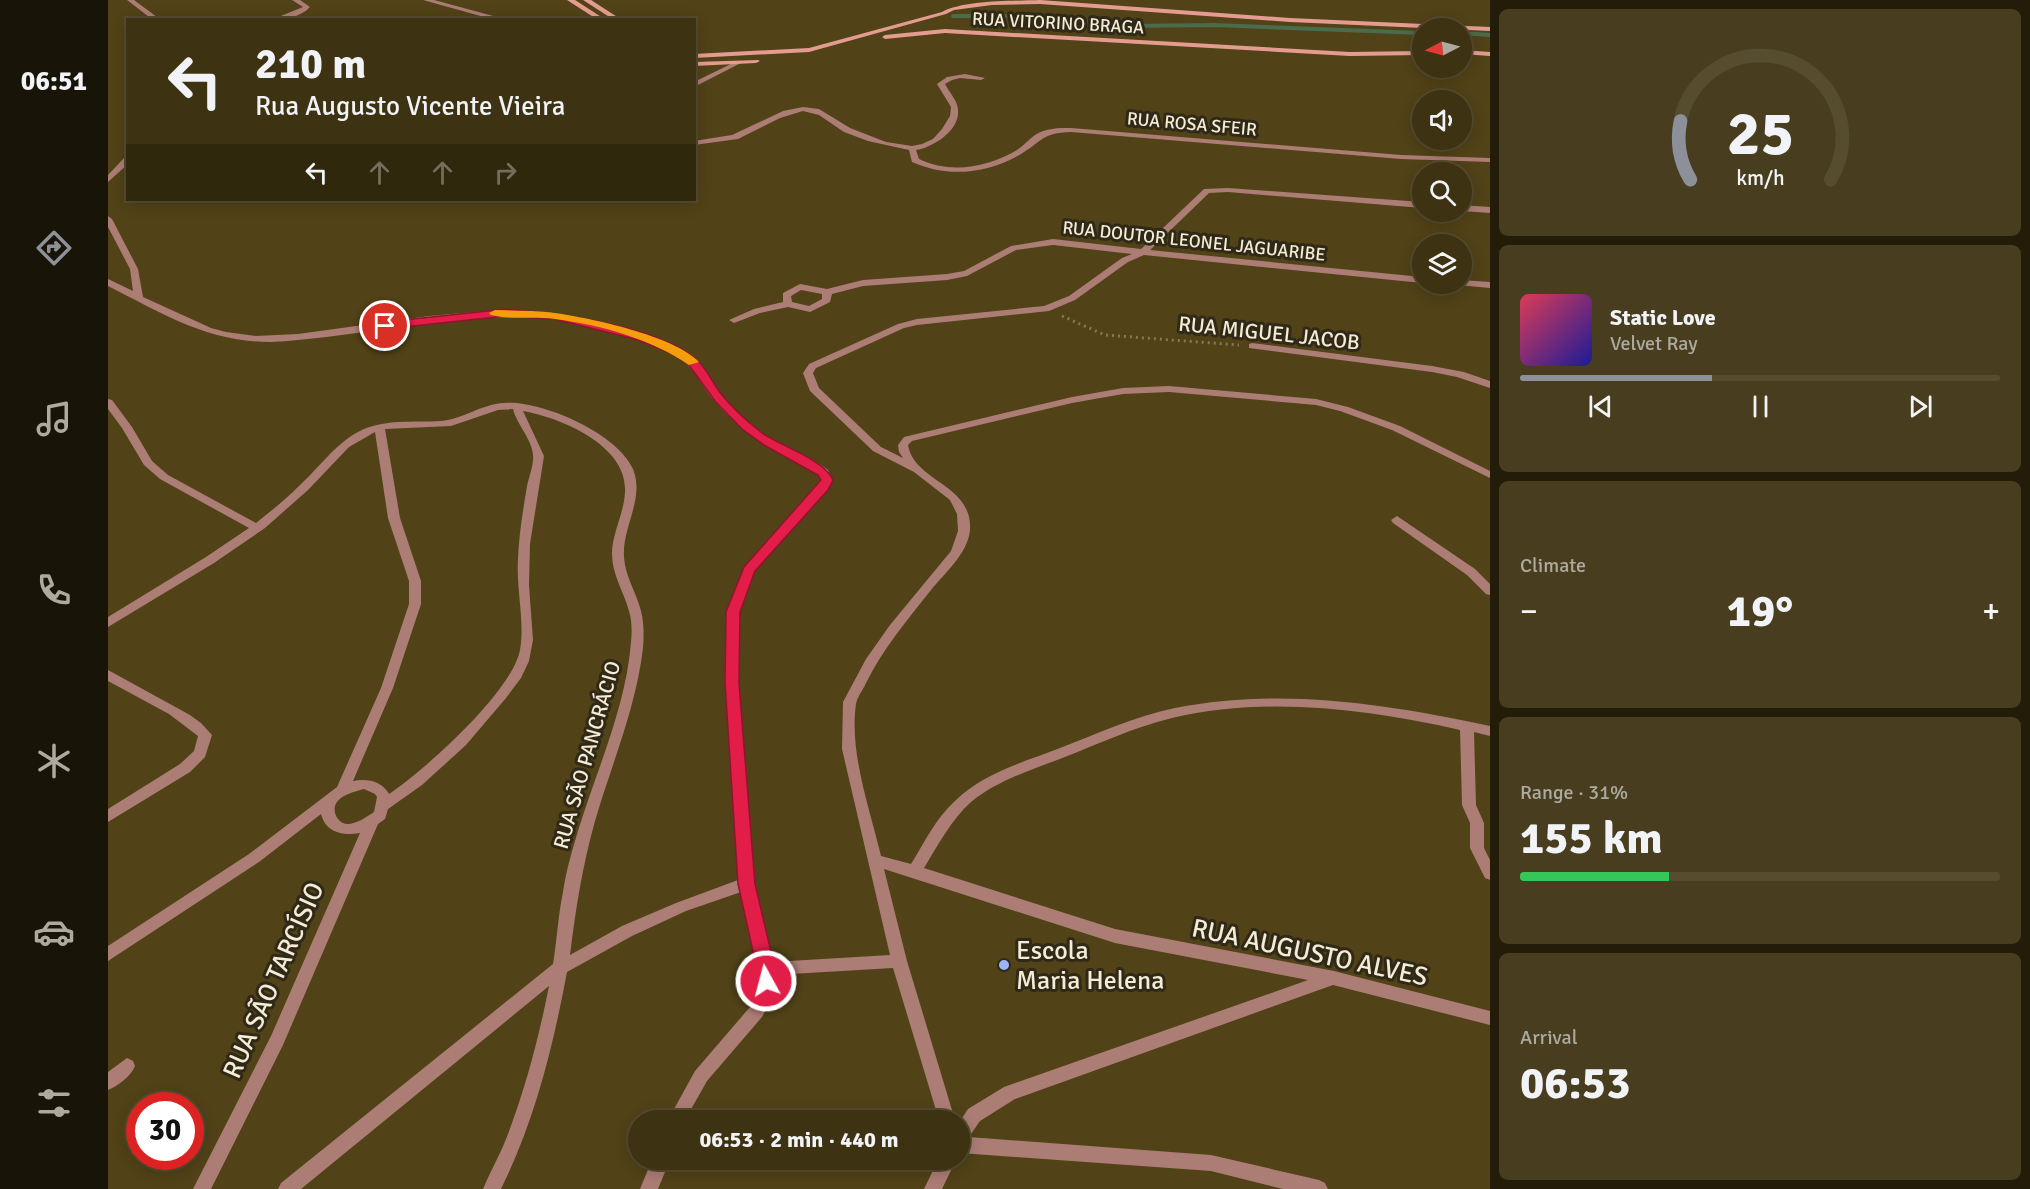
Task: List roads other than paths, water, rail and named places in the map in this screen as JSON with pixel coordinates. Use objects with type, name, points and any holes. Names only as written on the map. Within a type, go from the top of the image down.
[{"type":"main road","points":[[570,0],[600,18]]},
{"type":"main road","points":[[586,0],[616,18]]},
{"type":"main road","points":[[696,56],[800,51],[944,13],[952,8],[1008,2],[1290,20],[1490,29]]},
{"type":"main road","name":"RUA VITORINO BRAGA","points":[[696,64],[737,63],[820,54],[901,34],[945,31],[1350,54],[1412,52]]},
{"type":"main road","points":[[1472,53],[1490,54]]},
{"type":"street","points":[[130,0],[155,18]]},
{"type":"street","points":[[280,18],[303,11],[307,7],[295,0]]},
{"type":"street","points":[[426,0],[497,18]]},
{"type":"street","points":[[696,84],[737,63]]},
{"type":"street","points":[[696,143],[737,136],[791,111],[803,109],[823,112],[847,129],[892,145],[912,148],[931,143],[942,135],[955,116],[956,108],[941,84],[946,78],[963,76],[981,78]]},
{"type":"street","name":"RUA ROSA SFEIR","points":[[912,148],[915,160],[924,165],[962,170],[1002,160],[1019,152],[1044,134],[1087,130],[1470,161],[1490,160]]},
{"type":"street","points":[[1470,161],[1490,166]]},
{"type":"street","points":[[108,164],[124,162]]},
{"type":"street","points":[[108,180],[124,162]]},
{"type":"street","points":[[944,1110],[899,961],[849,749],[850,702],[870,662],[956,552],[964,531],[963,514],[954,498],[918,470],[877,449],[814,389],[808,373],[812,366],[901,326],[917,322],[1046,309],[1072,298],[1125,260],[1143,252],[1207,191],[1228,190],[1412,204]]},
{"type":"street","points":[[1472,209],[1490,210]]},
{"type":"street","points":[[108,219],[134,269],[139,297]]},
{"type":"street","name":"RUA DOUTOR LEONEL JAGUARIBE","points":[[827,292],[825,303],[815,308],[803,309],[788,304],[786,295],[794,289],[807,287],[827,292],[863,283],[947,277],[967,273],[1014,248],[1063,242],[1412,279]]},
{"type":"street","points":[[108,282],[218,332],[263,340],[480,314],[554,316],[639,336],[677,352],[693,362],[719,399],[746,427],[768,442],[824,472],[827,480],[824,487],[749,570],[733,612],[732,683],[746,884],[766,969],[766,994],[756,1012],[701,1076],[682,1110]]},
{"type":"street","points":[[1472,284],[1490,285]]},
{"type":"street","points":[[735,320],[757,310],[788,304]]},
{"type":"street","name":"RUA MIGUEL JACOB","points":[[1252,346],[1373,363],[1411,364],[1458,373],[1490,385]]},
{"type":"street","points":[[918,470],[904,452],[903,445],[908,439],[1072,400],[1145,388],[1316,402],[1344,409],[1396,428],[1490,475]]},
{"type":"street","points":[[108,402],[148,463],[164,477],[257,528]]},
{"type":"street","points":[[384,805],[418,783],[443,760],[484,717],[523,662],[527,642],[522,577],[524,541],[539,456],[537,445],[519,417],[517,405]]},
{"type":"street","name":"RUA SÃO PANCRÁCIO","points":[[108,623],[282,510],[344,446],[362,433],[379,428],[466,420],[489,410],[517,405],[536,409],[562,420],[603,442],[619,456],[630,481],[632,504],[618,550],[620,574],[636,614],[637,651],[629,696],[590,812],[571,884],[560,968],[532,1093],[512,1152],[492,1189]]},
{"type":"street","points":[[343,789],[387,688],[415,604],[415,581],[394,518],[379,428]]},
{"type":"street","points":[[1397,520],[1471,572],[1490,591]]},
{"type":"street","points":[[108,675],[194,722],[205,735],[200,753],[184,768],[108,816]]},
{"type":"street","points":[[914,871],[958,807],[986,784],[1100,738],[1173,714],[1221,706],[1270,704],[1372,708],[1490,731]]},
{"type":"street","points":[[1467,725],[1470,806],[1477,823],[1477,848],[1490,874]]},
{"type":"street","points":[[108,954],[254,858],[343,789],[353,785],[373,786],[384,797],[384,805],[380,814],[371,823],[353,829],[334,826],[327,819],[326,810],[330,800]]},
{"type":"street","name":"RUA SÃO TARCÍSIO","points":[[202,1189],[277,1040],[371,823]]},
{"type":"street","name":"RUA AUGUSTO ALVES","points":[[875,860],[1115,936],[1334,978],[1490,1017]]},
{"type":"street","points":[[286,1189],[560,968],[627,931],[681,907],[746,884]]},
{"type":"street","points":[[766,969],[899,961]]},
{"type":"street","points":[[970,1121],[974,1115],[1010,1093],[1334,978]]},
{"type":"street","points":[[108,1082],[127,1066]]},
{"type":"street","points":[[970,1146],[1211,1163],[1319,1189]]},
{"type":"street","points":[[649,1189],[657,1170]]},
{"type":"street","points":[[933,1189],[942,1170]]},
{"type":"waterway","points":[[953,16],[1010,16],[1131,26],[1214,25],[1412,33]]},
{"type":"waterway","points":[[1472,34],[1490,35]]},
{"type":"place","name":"Escola Maria Helena","points":[[1004,965]]}]
